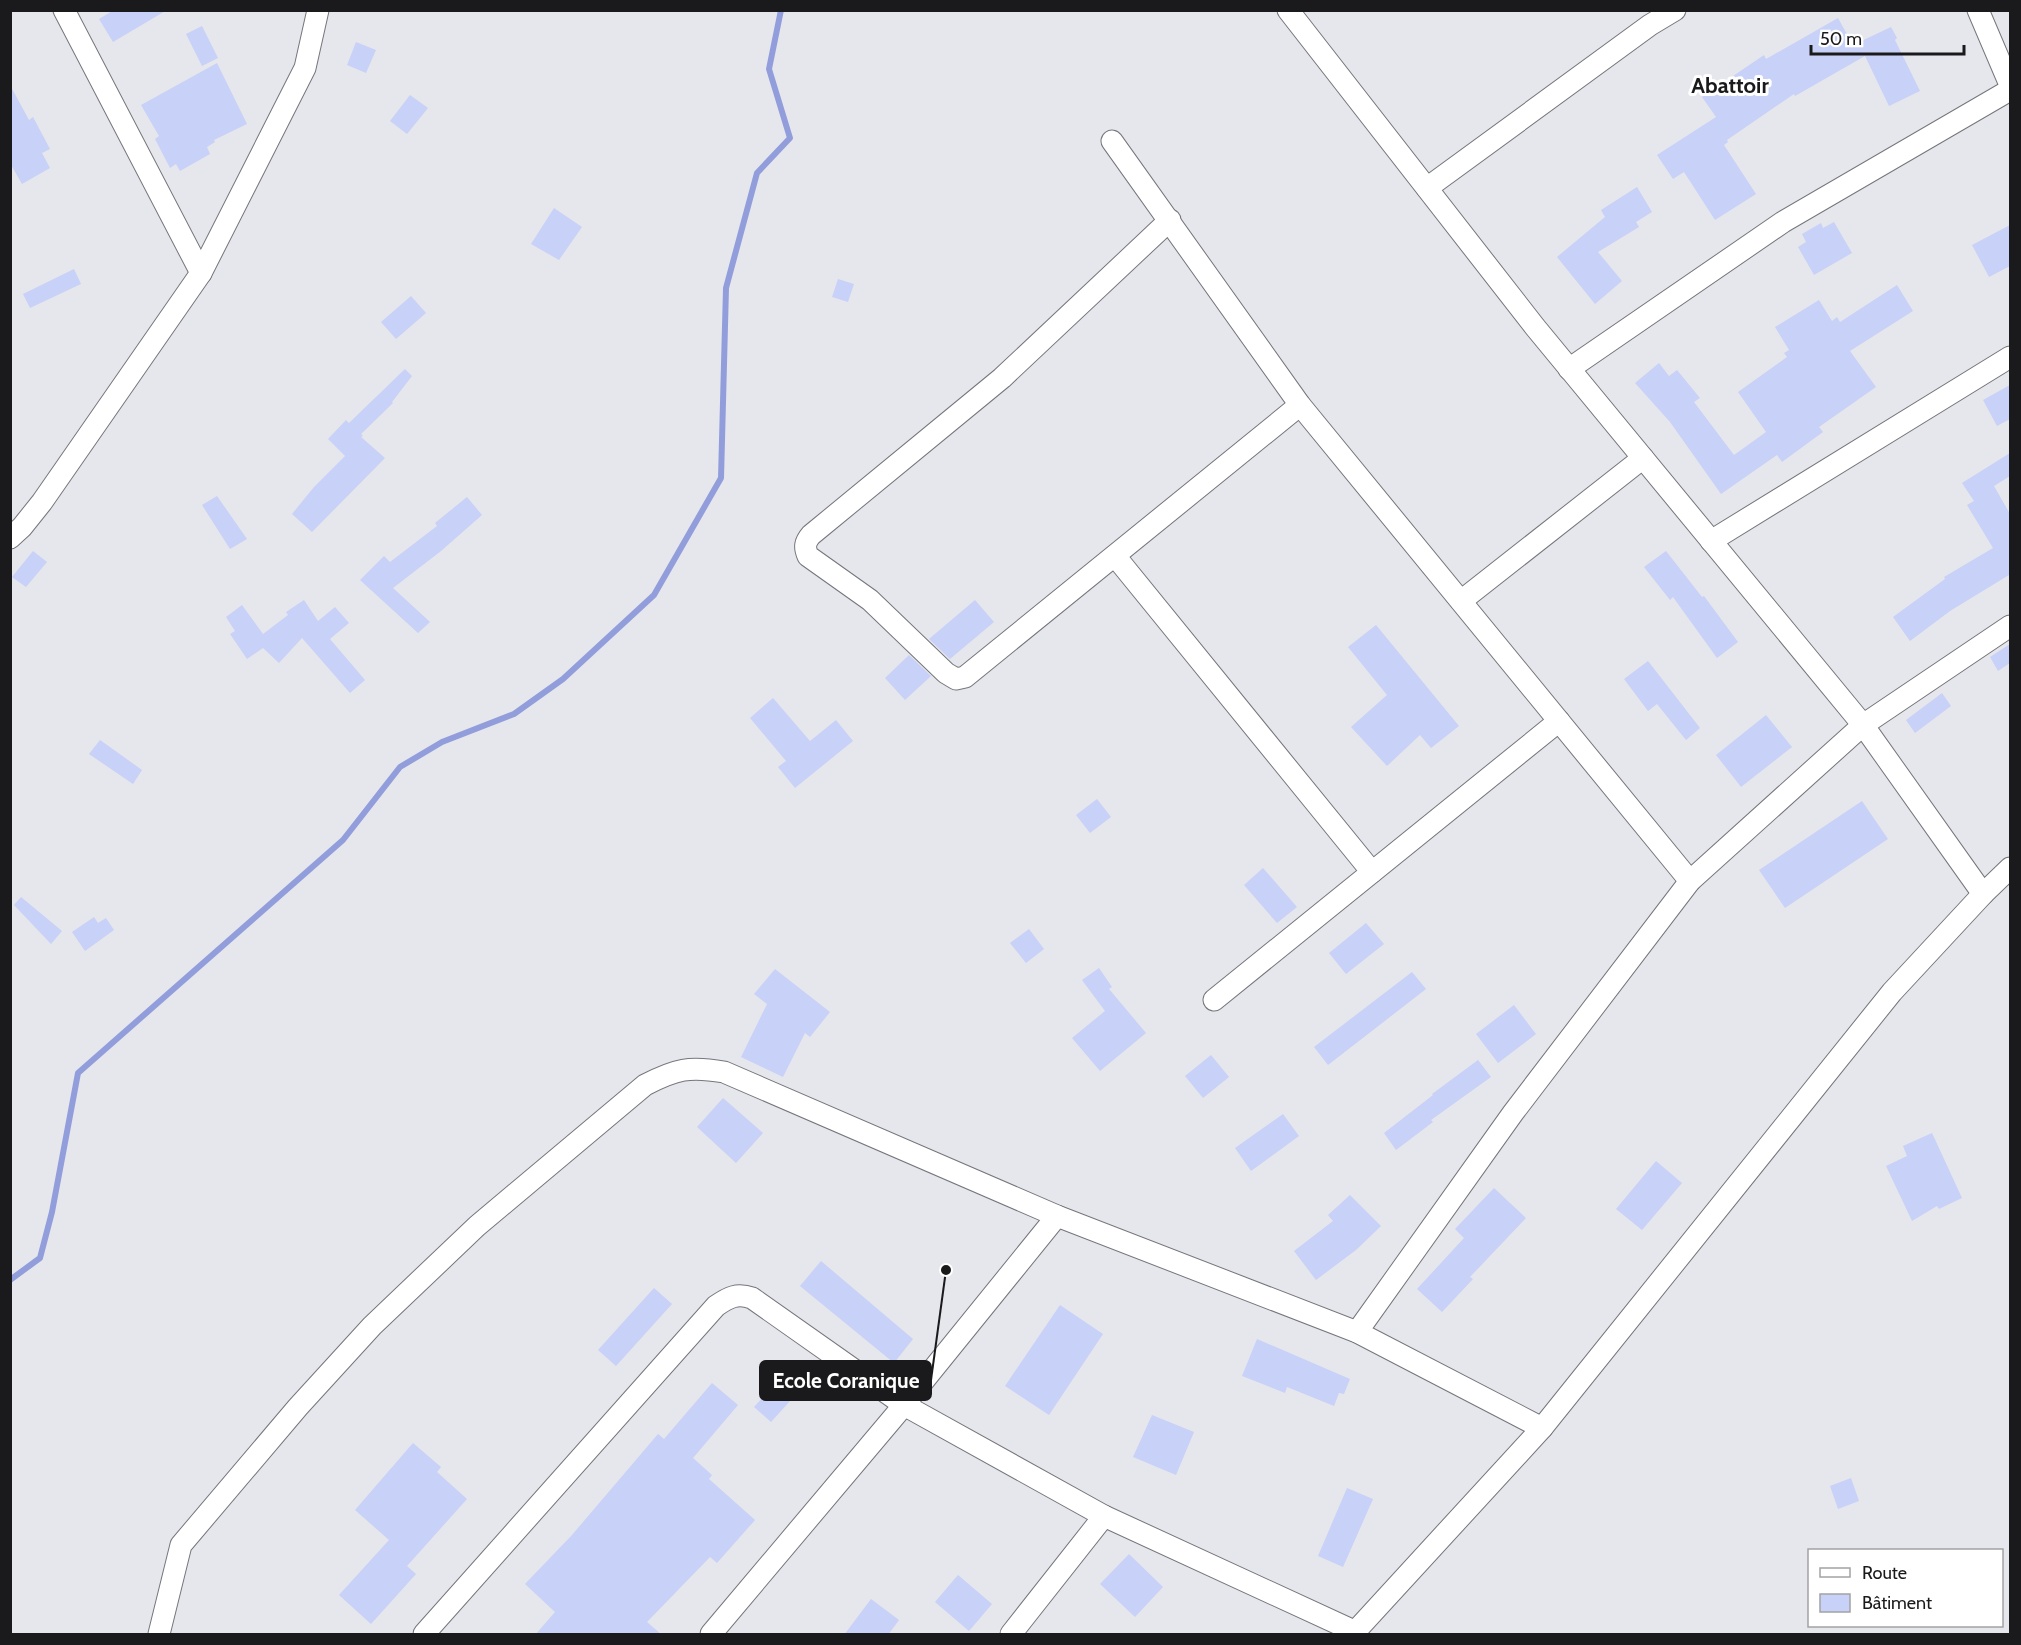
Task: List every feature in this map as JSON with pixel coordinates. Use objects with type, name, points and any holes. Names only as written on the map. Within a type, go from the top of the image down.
[{"type":"street","points":[[64,10],[201,273]]},
{"type":"street","points":[[10,538],[42,502],[201,273],[305,68],[318,10]]},
{"type":"street","points":[[1288,10],[1569,369],[1863,725],[1983,894]]},
{"type":"street","points":[[1426,188],[1650,25],[1675,10]]},
{"type":"street","points":[[1978,10],[2010,85]]},
{"type":"street","points":[[1569,369],[1783,222],[2010,90]]},
{"type":"street","points":[[1112,141],[1300,405],[1690,881]]},
{"type":"street","points":[[1170,220],[1002,378],[811,535],[806,541],[805,548],[808,556],[870,600],[946,673],[957,679],[965,677],[1300,405]]},
{"type":"street","points":[[1711,541],[2010,357]]},
{"type":"street","points":[[1461,601],[1642,458]]},
{"type":"street","points":[[1115,556],[1372,872]]},
{"type":"street","points":[[1357,1332],[1512,1113],[1690,881],[1863,725],[2010,626]]},
{"type":"street","points":[[1214,1000],[1559,721]]},
{"type":"street","points":[[424,1635],[716,1306],[729,1297],[742,1294],[752,1298],[904,1405],[1104,1516],[1354,1633],[1542,1428],[1892,993],[2010,868]]},
{"type":"street","points":[[159,1635],[181,1545],[298,1407],[372,1326],[477,1226],[645,1085],[670,1072],[699,1068],[724,1072],[1056,1216],[1357,1332],[1542,1428]]},
{"type":"street","points":[[711,1635],[904,1405],[1056,1216]]},
{"type":"street","points":[[1011,1635],[1104,1516]]},
{"type":"building","points":[[114,10],[167,10],[113,42],[99,19]]},
{"type":"building","points":[[1838,18],[1853,45],[1891,27],[1920,91],[1889,106],[1865,56],[1795,96],[1794,94],[1727,140],[1728,142],[1724,145],[1756,194],[1715,220],[1684,172],[1673,179],[1657,155],[1716,117],[1702,97],[1764,55],[1766,59]]},
{"type":"building","points":[[202,26],[218,58],[202,66],[186,34]]},
{"type":"building","points":[[356,42],[376,50],[366,73],[347,65]]},
{"type":"building","points":[[217,63],[247,124],[214,140],[215,142],[207,147],[210,154],[180,171],[176,164],[170,168],[155,139],[159,136],[141,105]]},
{"type":"building","points":[[10,85],[29,120],[33,117],[50,149],[42,153],[50,168],[22,184],[10,163]]},
{"type":"building","points":[[410,95],[428,108],[407,134],[390,121]]},
{"type":"building","points":[[1637,187],[1652,212],[1636,222],[1639,227],[1598,252],[1622,281],[1595,304],[1557,257],[1605,217],[1601,210]]},
{"type":"building","points":[[554,208],[582,227],[559,260],[531,244]]},
{"type":"building","points":[[1834,222],[1852,253],[1814,275],[1798,247],[1806,242],[1802,234],[1821,223],[1823,228]]},
{"type":"building","points":[[2010,225],[2010,266],[1989,277],[1972,245]]},
{"type":"building","points":[[74,269],[81,284],[30,308],[23,294]]},
{"type":"building","points":[[838,279],[854,284],[848,302],[832,297]]},
{"type":"building","points":[[1897,285],[1913,311],[1850,351],[1876,387],[1819,427],[1823,432],[1782,462],[1777,455],[1721,494],[1670,422],[1635,383],[1659,363],[1669,376],[1677,370],[1700,398],[1694,402],[1734,455],[1766,432],[1738,392],[1787,357],[1784,353],[1789,350],[1775,327],[1819,300],[1832,321],[1837,317],[1840,322]]},
{"type":"building","points":[[411,296],[426,313],[396,339],[381,322]]},
{"type":"building","points":[[405,369],[412,376],[393,403],[361,434],[363,436],[361,437],[385,458],[312,532],[292,514],[314,487],[345,456],[328,439],[346,420],[349,423]]},
{"type":"building","points":[[2010,385],[2010,419],[1997,426],[1983,400]]},
{"type":"building","points":[[2010,453],[2010,476],[1994,486],[2010,514],[2010,577],[2009,575],[1950,611],[1910,641],[1893,617],[1945,579],[1944,577],[1993,548],[1967,505],[1974,501],[1962,483]]},
{"type":"building","points":[[217,496],[247,539],[230,549],[202,505]]},
{"type":"building","points":[[467,497],[482,515],[441,551],[393,588],[430,622],[418,633],[360,580],[384,556],[390,562],[437,526],[435,523]]},
{"type":"building","points":[[33,551],[47,562],[26,587],[12,577]]},
{"type":"building","points":[[1666,551],[1702,597],[1704,596],[1738,642],[1717,658],[1673,597],[1670,600],[1644,567]]},
{"type":"building","points":[[304,600],[318,621],[335,607],[349,623],[330,639],[365,680],[350,693],[302,638],[279,663],[263,648],[247,659],[230,634],[235,631],[226,617],[242,605],[263,634],[288,615],[286,612]]},
{"type":"building","points":[[975,600],[994,622],[950,659],[929,639]]},
{"type":"building","points":[[1376,625],[1459,726],[1431,748],[1420,735],[1387,766],[1351,727],[1387,695],[1348,647]]},
{"type":"building","points":[[2010,644],[2010,663],[1998,671],[1990,657]]},
{"type":"building","points":[[909,655],[931,676],[905,700],[885,678]]},
{"type":"building","points":[[1648,661],[1700,728],[1686,740],[1657,704],[1648,711],[1624,679]]},
{"type":"building","points":[[1942,693],[1951,706],[1915,733],[1906,720]]},
{"type":"building","points":[[773,698],[810,741],[836,720],[853,741],[795,788],[778,767],[786,761],[750,718]]},
{"type":"building","points":[[1766,715],[1792,747],[1741,787],[1716,755]]},
{"type":"building","points":[[100,740],[142,770],[133,784],[89,754]]},
{"type":"building","points":[[1097,799],[1111,817],[1090,833],[1076,815]]},
{"type":"building","points":[[1862,801],[1888,839],[1785,908],[1759,870]]},
{"type":"building","points":[[1263,868],[1297,907],[1277,923],[1244,885]]},
{"type":"building","points":[[21,897],[62,931],[51,944],[14,905]]},
{"type":"building","points":[[94,917],[98,923],[106,918],[114,930],[85,951],[72,932]]},
{"type":"building","points":[[1366,923],[1384,944],[1346,974],[1329,953]]},
{"type":"building","points":[[1029,929],[1044,949],[1026,963],[1010,943]]},
{"type":"building","points":[[1099,968],[1112,987],[1109,989],[1146,1033],[1100,1071],[1072,1038],[1105,1011],[1082,980]]},
{"type":"building","points":[[775,969],[830,1012],[810,1037],[805,1033],[783,1077],[741,1057],[767,1004],[754,994]]},
{"type":"building","points":[[1412,972],[1426,989],[1328,1065],[1314,1047]]},
{"type":"building","points":[[1514,1005],[1536,1034],[1498,1063],[1476,1034]]},
{"type":"building","points":[[1211,1055],[1229,1077],[1203,1098],[1185,1076]]},
{"type":"building","points":[[1478,1060],[1491,1077],[1431,1120],[1433,1122],[1396,1150],[1384,1133]]},
{"type":"building","points":[[723,1098],[763,1133],[736,1163],[697,1127]]},
{"type":"building","points":[[1283,1114],[1299,1136],[1251,1171],[1235,1148]]},
{"type":"building","points":[[1932,1133],[1962,1198],[1939,1209],[1937,1206],[1912,1221],[1886,1166],[1907,1156],[1903,1146]]},
{"type":"building","points":[[1656,1161],[1682,1183],[1642,1230],[1616,1209]]},
{"type":"building","points":[[1494,1188],[1526,1218],[1470,1277],[1473,1279],[1442,1312],[1417,1289],[1464,1238],[1455,1229]]},
{"type":"building","points":[[1350,1195],[1381,1226],[1356,1250],[1316,1280],[1294,1251],[1333,1221],[1328,1215]]},
{"type":"building","points":[[821,1261],[913,1339],[894,1363],[800,1286]]},
{"type":"building","points":[[654,1288],[672,1304],[616,1366],[598,1350]]},
{"type":"building","points":[[1060,1305],[1103,1334],[1049,1415],[1005,1386]]},
{"type":"building","points":[[1257,1339],[1350,1379],[1344,1394],[1339,1393],[1334,1406],[1287,1387],[1285,1393],[1242,1376]]},
{"type":"building","points":[[793,1364],[810,1379],[771,1422],[754,1407]]},
{"type":"building","points":[[712,1383],[738,1405],[693,1458],[712,1475],[709,1479],[755,1520],[717,1563],[710,1557],[647,1622],[662,1635],[535,1635],[555,1612],[525,1584],[572,1535],[658,1434],[664,1439]]},
{"type":"building","points":[[1152,1415],[1194,1432],[1176,1475],[1133,1457]]},
{"type":"building","points":[[413,1443],[441,1467],[437,1472],[467,1499],[407,1566],[416,1574],[371,1624],[339,1595],[389,1540],[355,1510]]},
{"type":"building","points":[[1851,1478],[1859,1501],[1838,1509],[1830,1486]]},
{"type":"building","points":[[1347,1488],[1373,1499],[1343,1567],[1318,1556]]},
{"type":"building","points":[[1129,1554],[1163,1587],[1135,1617],[1100,1584]]},
{"type":"building","points":[[958,1575],[992,1604],[969,1631],[935,1602]]},
{"type":"building","points":[[871,1599],[899,1620],[888,1635],[844,1635]]},
{"type":"waterway","points":[[10,1280],[40,1258],[52,1212],[78,1073],[343,840],[400,767],[442,742],[514,714],[563,679],[654,595],[721,478],[726,288],[757,173],[790,138],[769,69],[781,10]]},
{"type":"place","name":"Ecole Coranique","points":[[946,1270]]},
{"type":"district","name":"Abattoir","points":[[1730,85]]}]
